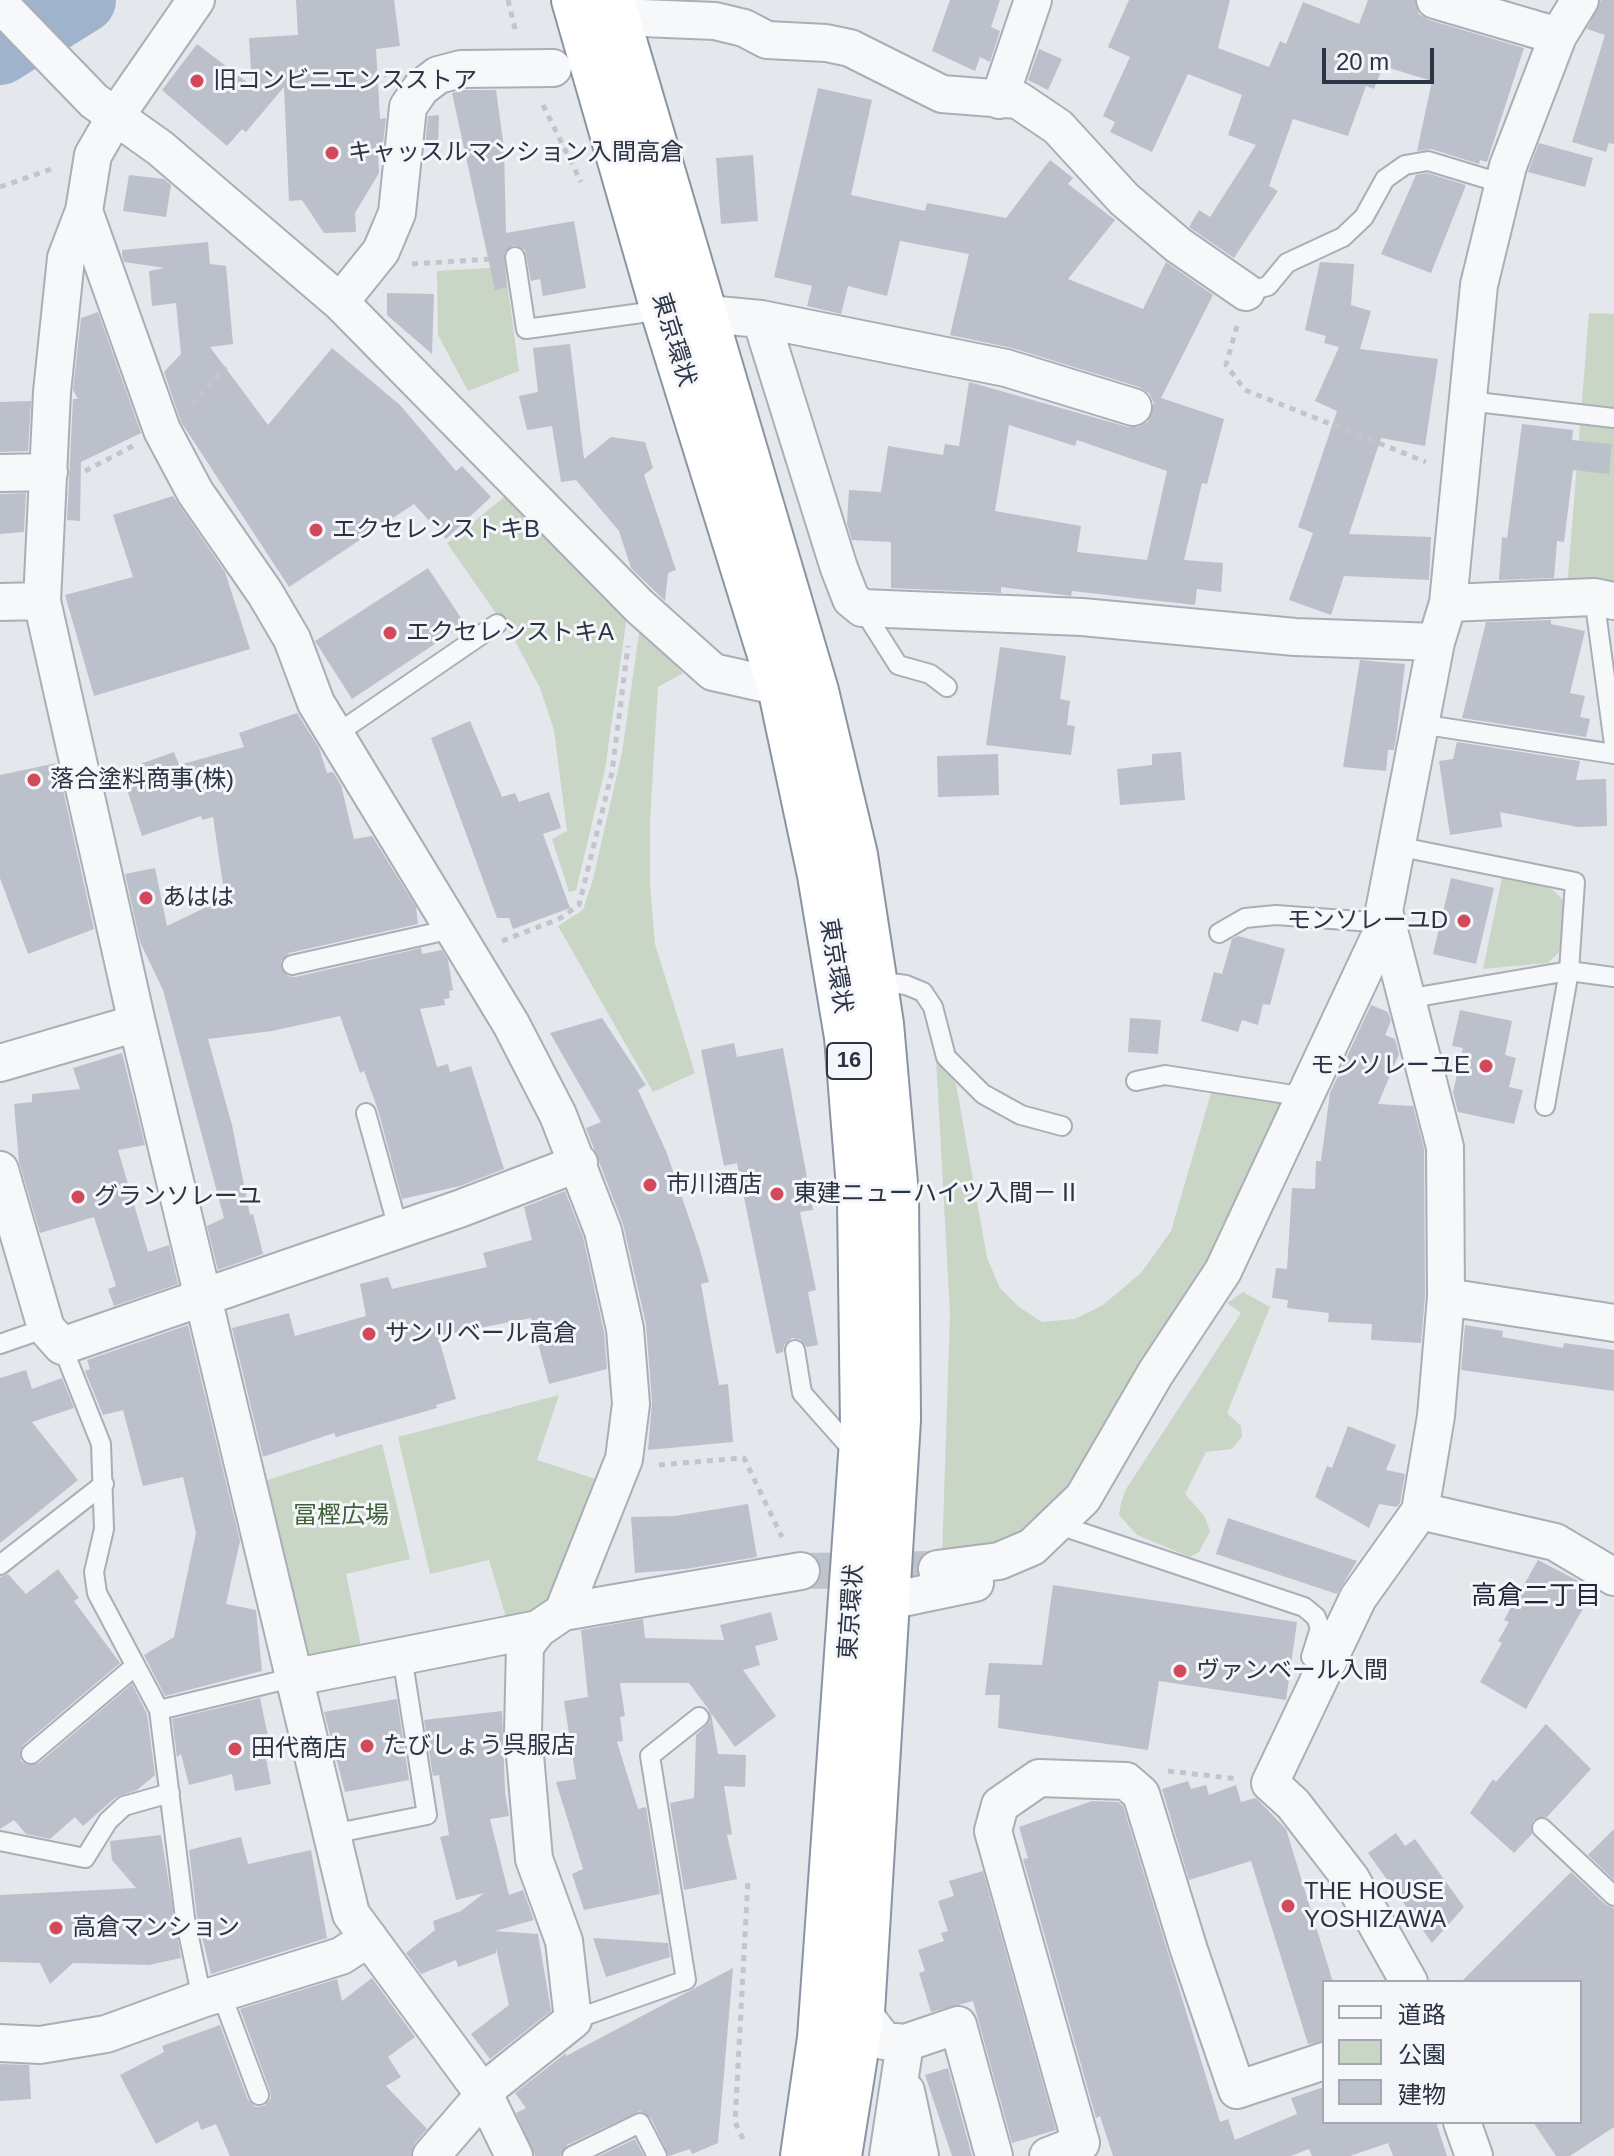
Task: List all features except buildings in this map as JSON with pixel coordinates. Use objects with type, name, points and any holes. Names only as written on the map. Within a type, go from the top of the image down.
[{"type":"highway","name":"東京環状","points":[[574,0],[663,310],[780,687],[820,875],[847,1037],[860,1200],[861,1459],[820,2038],[803,2156]]},
{"type":"highway","name":"東京環状","points":[[615,9],[816,691],[855,855],[875,981],[896,1195],[898,1420],[862,2012],[839,2156]]},
{"type":"street","points":[[196,0],[104,109],[84,211],[66,258],[52,392],[42,601],[137,1023],[351,1914],[485,2096],[514,2156]]},
{"type":"street","points":[[999,100],[1033,0]]},
{"type":"street","points":[[1435,0],[1558,36]]},
{"type":"street","points":[[1408,1980],[1366,1900],[1293,1804],[1270,1783],[1305,1686],[1358,1598],[1420,1511],[1436,1416],[1446,1297],[1445,1147],[1384,911],[1436,642],[1448,603],[1479,285],[1504,184],[1558,36],[1580,0]]},
{"type":"street","points":[[0,4],[104,109],[160,148],[340,302],[639,606],[713,672],[780,687]]},
{"type":"street","points":[[615,9],[715,21],[744,28],[767,40],[838,46],[942,94],[1018,100],[1058,127],[1124,199],[1178,245],[1246,292]]},
{"type":"street","points":[[340,302],[381,251],[397,213],[408,107],[421,88],[438,75],[461,69],[538,67]]},
{"type":"street","points":[[84,211],[163,433],[195,492],[265,593],[292,639],[316,703],[511,1024],[579,1163],[603,1231],[625,1329],[631,1404],[624,1459],[550,1621],[525,1646],[523,1732],[534,1859],[564,1941],[573,2020],[494,2083],[431,2156]]},
{"type":"street","points":[[707,314],[761,319],[1006,368],[1133,407]]},
{"type":"street","points":[[761,319],[839,568],[851,599],[862,608],[1082,617],[1295,637],[1436,642]]},
{"type":"street","points":[[0,473],[48,478]]},
{"type":"street","points":[[1448,603],[1604,599]]},
{"type":"street","points":[[0,602],[42,601]]},
{"type":"street","points":[[889,1601],[1027,1569],[1048,1555],[1140,1399],[1223,1271],[1386,923]]},
{"type":"street","points":[[0,1063],[137,1023]]},
{"type":"street","points":[[0,1170],[54,1337],[204,1295],[579,1163]]},
{"type":"street","points":[[1446,1297],[1614,1323]]},
{"type":"street","points":[[1420,1511],[1555,1542],[1614,1577]]},
{"type":"street","points":[[937,1569],[999,1561],[1032,1547],[1074,1513]]},
{"type":"street","points":[[296,1677],[798,1571]]},
{"type":"street","points":[[1048,2156],[1081,2143],[993,1831],[1000,1805],[1039,1778],[1126,1781],[1141,1794],[1189,1950],[1237,2090],[1322,2062]]},
{"type":"street","points":[[0,2043],[40,2045],[106,2034],[212,1996],[341,1956],[369,1938]]},
{"type":"street","points":[[862,2012],[884,2041],[903,2056],[920,2156]]},
{"type":"street","points":[[903,2056],[958,2025],[994,2156]]},
{"type":"street","points":[[888,2156],[903,2056]]},
{"type":"street","points":[[1463,2124],[1474,2156]]},
{"type":"lane","points":[[1246,292],[1268,286],[1287,263],[1343,237],[1364,217],[1385,179],[1405,165],[1428,161],[1504,184]]},
{"type":"lane","points":[[515,257],[526,329],[663,310]]},
{"type":"lane","points":[[1468,401],[1614,418]]},
{"type":"lane","points":[[1604,599],[1614,744]]},
{"type":"lane","points":[[862,608],[898,665],[930,674],[947,687]]},
{"type":"lane","points":[[335,735],[497,624]]},
{"type":"lane","points":[[1420,724],[1614,754]]},
{"type":"lane","points":[[1396,846],[1575,882],[1569,971],[1545,1106]]},
{"type":"lane","points":[[1219,933],[1245,918],[1276,915],[1386,923]]},
{"type":"lane","points":[[292,965],[460,942]]},
{"type":"lane","points":[[1406,999],[1569,971],[1614,977]]},
{"type":"lane","points":[[875,981],[906,985],[923,992],[933,1007],[946,1057],[983,1094],[1021,1115],[1062,1126]]},
{"type":"lane","points":[[1136,1081],[1165,1075],[1306,1097]]},
{"type":"lane","points":[[366,1113],[398,1228]]},
{"type":"lane","points":[[0,1344],[54,1337],[101,1444],[104,1529],[94,1572],[97,1593],[159,1710],[185,1918],[212,1996],[259,2095]]},
{"type":"lane","points":[[795,1350],[802,1393],[861,1459]]},
{"type":"lane","points":[[0,1565],[104,1484]]},
{"type":"lane","points":[[1074,1513],[1304,1607],[1316,1617],[1320,1628],[1305,1686]]},
{"type":"lane","points":[[332,1834],[427,1815],[402,1656]]},
{"type":"lane","points":[[31,1754],[134,1667]]},
{"type":"lane","points":[[159,1710],[296,1677]]},
{"type":"lane","points":[[573,2020],[686,1980],[650,1756],[699,1717]]},
{"type":"lane","points":[[0,1841],[85,1858],[108,1821],[124,1806],[170,1793]]},
{"type":"lane","points":[[1542,1828],[1614,1896]]},
{"type":"lane","points":[[572,2156],[640,2123],[657,2156]]},
{"type":"path","points":[[538,67],[585,189]]},
{"type":"path","points":[[252,81],[410,74],[421,88]]},
{"type":"path","points":[[0,187],[93,155]]},
{"type":"path","points":[[370,267],[515,257]]},
{"type":"path","points":[[1246,292],[1226,365],[1245,390],[1460,476]]},
{"type":"path","points":[[48,478],[88,470],[163,433],[226,367]]},
{"type":"path","points":[[460,942],[559,919],[579,905],[612,772],[628,645],[639,606]]},
{"type":"path","points":[[624,1459],[635,1464],[671,1466],[744,1458],[798,1571]]},
{"type":"path","points":[[743,2139],[735,2122],[748,1879]]},
{"type":"green space","points":[[505,267],[519,371],[468,391],[438,335],[437,271]]},
{"type":"green space","points":[[1589,313],[1614,314],[1614,591],[1567,589]]},
{"type":"green space","points":[[508,494],[627,616],[605,769],[576,890],[569,892],[552,839],[567,831],[554,730],[540,688],[514,639],[447,543]]},
{"type":"green space","points":[[640,627],[683,673],[658,687],[650,821],[650,883],[655,944],[695,1073],[653,1092],[558,926],[583,910],[593,879],[622,753]]},
{"type":"green space","points":[[1502,878],[1551,888],[1564,901],[1560,951],[1548,963],[1483,969]]},
{"type":"green space","points":[[936,1057],[956,1084],[987,1258],[1000,1288],[1019,1307],[1042,1322],[1075,1319],[1103,1305],[1141,1273],[1171,1231],[1212,1090],[1289,1103],[1235,1222],[1063,1498],[1016,1545],[942,1557],[950,1314]]},
{"type":"green space","points":[[1243,1292],[1270,1307],[1227,1413],[1241,1426],[1242,1437],[1232,1449],[1206,1452],[1185,1494],[1205,1517],[1210,1531],[1199,1552],[1190,1557],[1137,1535],[1119,1515],[1121,1503],[1126,1489],[1241,1313],[1227,1303]]},
{"type":"green space","points":[[559,1395],[537,1460],[602,1481],[558,1590],[538,1612],[508,1624],[489,1560],[430,1574],[398,1437]]},
{"type":"green space","name":"冨樫広場","points":[[382,1444],[410,1559],[346,1574],[362,1651],[309,1662],[267,1480]]},
{"type":"waterway","points":[[0,52],[83,0]]},
{"type":"tunnel","points":[[801,1571],[937,1569]]},
{"type":"place","name":"旧コンビニエンスストア","points":[[197,81]]},
{"type":"place","name":"キャッスルマンション入間高倉","points":[[332,153]]},
{"type":"place","name":"エクセレンストキB","points":[[316,530]]},
{"type":"place","name":"エクセレンストキA","points":[[390,633]]},
{"type":"place","name":"落合塗料商事(株)","points":[[34,780]]},
{"type":"place","name":"あはは","points":[[146,898]]},
{"type":"place","name":"モンソレーユD","points":[[1464,921]]},
{"type":"place","name":"モンソレーユE","points":[[1486,1066]]},
{"type":"place","name":"市川酒店","points":[[650,1185]]},
{"type":"place","name":"東建ニューハイツ入間－Ⅱ","points":[[777,1194]]},
{"type":"place","name":"グランソレーユ","points":[[78,1197]]},
{"type":"place","name":"サンリベール高倉","points":[[369,1334]]},
{"type":"place","name":"ヴァンベール入間","points":[[1180,1671]]},
{"type":"place","name":"たびしょう呉服店","points":[[367,1746]]},
{"type":"place","name":"田代商店","points":[[235,1749]]},
{"type":"place","name":"THE HOUSE YOSHIZAWA","points":[[1288,1906]]},
{"type":"place","name":"高倉マンション","points":[[56,1928]]},
{"type":"district","name":"高倉二丁目","points":[[1536,1597]]}]
